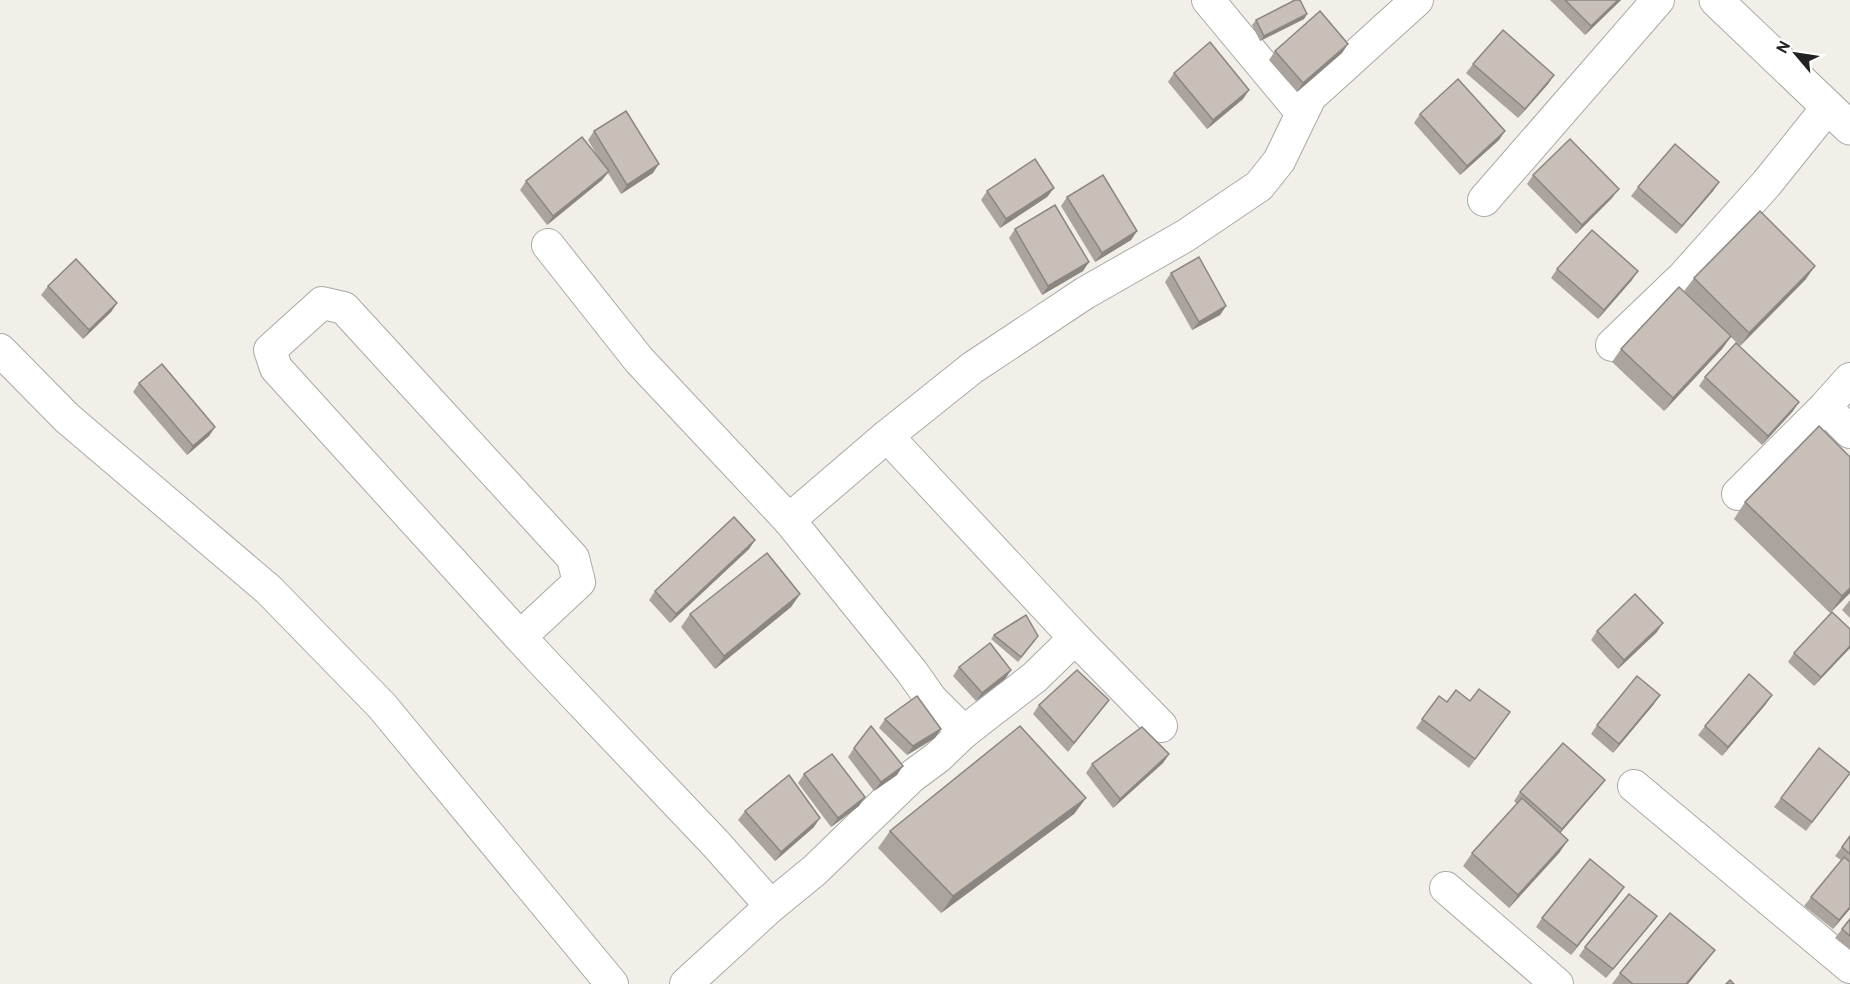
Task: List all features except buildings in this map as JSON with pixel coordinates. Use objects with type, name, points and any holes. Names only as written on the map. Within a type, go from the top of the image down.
[{"type":"street","points":[[1208,0],[1302,113]]},
{"type":"street","points":[[789,520],[887,436],[972,368],[1085,293],[1185,236],[1259,186],[1279,162],[1310,97],[1417,0]]},
{"type":"street","points":[[1484,200],[1658,0]]},
{"type":"street","points":[[1612,345],[1684,276],[1767,183],[1839,118],[1716,0]]},
{"type":"street","points":[[548,244],[639,360],[789,520],[912,672],[931,699],[964,732]]},
{"type":"street","points":[[520,637],[579,582],[573,558],[344,308],[322,303],[270,350],[276,368],[520,637],[771,906]]},
{"type":"street","points":[[0,350],[67,418],[269,590],[358,681],[404,733],[612,984]]},
{"type":"street","points":[[1738,494],[1850,379]]},
{"type":"street","points":[[1825,407],[1850,432]]},
{"type":"street","points":[[887,436],[1075,638],[1161,726]]},
{"type":"street","points":[[686,984],[771,906],[815,870],[911,777],[1035,677],[1057,653],[1075,638]]},
{"type":"street","points":[[1634,786],[1850,967]]},
{"type":"street","points":[[1446,888],[1557,984]]}]
